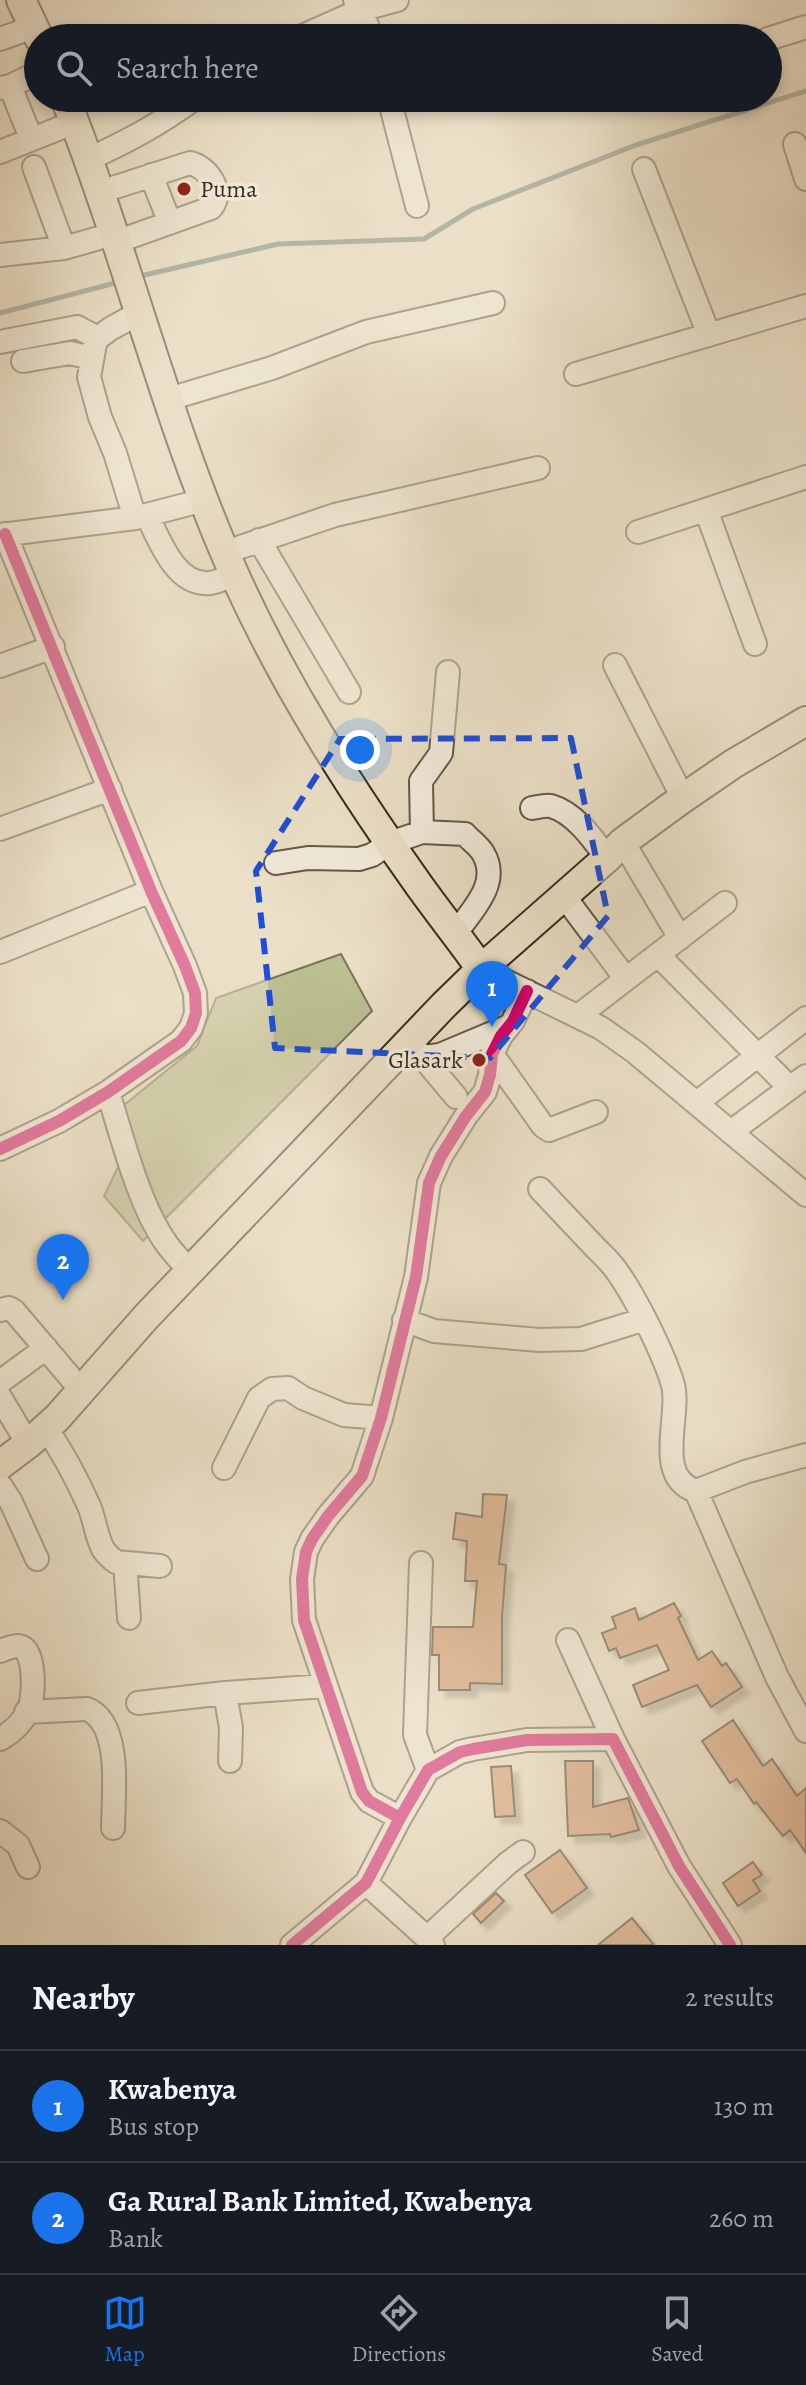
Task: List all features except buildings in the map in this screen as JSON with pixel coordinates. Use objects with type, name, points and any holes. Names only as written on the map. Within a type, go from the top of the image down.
[{"type":"main road","points":[[21,0],[32,24]]},
{"type":"main road","points":[[71,112],[204,500],[268,644],[301,706],[390,843],[481,969]]},
{"type":"main road","points":[[0,1465],[37,1436],[82,1391],[190,1271],[416,1049],[481,969],[615,850],[683,798],[806,721]]},
{"type":"street","points":[[323,24],[358,5],[397,0]]},
{"type":"street","points":[[358,5],[366,24]]},
{"type":"street","points":[[782,35],[806,27]]},
{"type":"street","points":[[0,39],[24,35]]},
{"type":"street","points":[[24,79],[5,87],[31,138]]},
{"type":"street","points":[[0,152],[31,138],[67,112]]},
{"type":"street","points":[[89,159],[161,123],[176,112]]},
{"type":"street","points":[[393,112],[417,206]]},
{"type":"street","points":[[795,144],[806,179]]},
{"type":"street","points":[[0,255],[117,246],[211,208],[217,194],[207,171],[200,165],[190,163],[100,192]]},
{"type":"street","points":[[34,167],[64,248]]},
{"type":"street","points":[[644,169],[709,335]]},
{"type":"street","points":[[151,175],[170,223]]},
{"type":"street","points":[[169,399],[272,368],[366,332],[493,303]]},
{"type":"street","points":[[576,374],[806,306]]},
{"type":"street","points":[[137,307],[110,329],[95,348],[89,377],[100,417],[141,516],[169,561],[189,577],[207,583],[259,540],[335,515],[538,468]]},
{"type":"street","points":[[0,342],[77,327],[95,348]]},
{"type":"street","points":[[23,361],[95,348]]},
{"type":"street","points":[[638,532],[806,477]]},
{"type":"street","points":[[0,1149],[59,1121],[108,1092],[181,1041],[191,1028],[196,1013],[195,993],[185,966],[151,891],[53,647],[2,534],[141,516],[204,500]]},
{"type":"street","points":[[706,510],[755,644]]},
{"type":"street","points":[[259,540],[349,692]]},
{"type":"street","points":[[0,666],[53,647]]},
{"type":"street","points":[[615,665],[683,798]]},
{"type":"street","points":[[422,832],[421,781],[441,753],[448,672]]},
{"type":"street","points":[[0,829],[110,789]]},
{"type":"street","points":[[532,808],[548,805],[565,813],[590,835],[615,850],[680,938]]},
{"type":"street","points":[[276,863],[308,858],[359,859],[390,843],[422,832],[465,834],[483,853],[489,871],[487,889],[456,933]]},
{"type":"street","points":[[0,952],[151,891]]},
{"type":"street","points":[[564,896],[626,979]]},
{"type":"street","points":[[578,1016],[725,903]]},
{"type":"street","points":[[658,955],[759,1055],[798,1082],[732,1131]]},
{"type":"street","points":[[481,969],[601,1028],[698,1102],[806,1195]]},
{"type":"street","points":[[400,1818],[369,1801],[362,1792],[303,1611],[302,1579],[306,1552],[328,1516],[362,1476],[381,1418],[416,1277],[429,1183],[441,1156],[485,1092],[492,1054],[527,991]]},
{"type":"street","points":[[698,1102],[806,1018]]},
{"type":"street","points":[[416,1049],[440,1055],[509,1026]]},
{"type":"street","points":[[416,1049],[456,1097]]},
{"type":"street","points":[[492,1054],[549,1130],[596,1112]]},
{"type":"street","points":[[108,1092],[125,1147],[155,1224],[166,1244],[190,1271]]},
{"type":"street","points":[[540,1189],[616,1269],[645,1319],[673,1385],[676,1403],[671,1428],[673,1462],[686,1488],[696,1491],[745,1472],[806,1455]]},
{"type":"street","points":[[0,1310],[9,1308],[14,1311],[82,1391]]},
{"type":"street","points":[[404,1320],[434,1331],[539,1340],[581,1339],[645,1319]]},
{"type":"street","points":[[0,1382],[46,1348]]},
{"type":"street","points":[[224,1468],[259,1398],[272,1389],[288,1388],[303,1398],[344,1415],[381,1418]]},
{"type":"street","points":[[0,1397],[37,1436],[61,1451],[77,1481],[106,1554],[116,1562],[160,1566]]},
{"type":"street","points":[[0,1485],[37,1559]]},
{"type":"street","points":[[696,1491],[777,1677],[806,1731]]},
{"type":"street","points":[[125,1563],[129,1618]]},
{"type":"street","points":[[421,1563],[415,1735],[428,1770]]},
{"type":"street","points":[[568,1640],[613,1739],[679,1866],[730,1945]]},
{"type":"street","points":[[0,1651],[19,1646],[27,1650],[31,1658],[33,1688],[26,1712],[12,1731],[0,1739]]},
{"type":"street","points":[[138,1703],[326,1686]]},
{"type":"street","points":[[225,1693],[231,1728],[230,1761]]},
{"type":"street","points":[[26,1712],[87,1709],[100,1719],[111,1739],[113,1753],[113,1828]]},
{"type":"street","points":[[292,1945],[366,1883],[428,1770],[460,1752],[473,1749],[527,1740],[613,1739]]},
{"type":"street","points":[[0,1831],[18,1845],[28,1867]]},
{"type":"street","points":[[366,1883],[430,1941],[508,1863],[523,1852]]},
{"type":"highlighted area","points":[[571,738],[608,916],[490,1058],[275,1048],[256,871],[340,739]]},
{"type":"green space","points":[[341,954],[372,1011],[143,1241],[104,1196],[130,1143],[123,1106],[197,1046],[216,998]]},
{"type":"waterway","points":[[782,99],[806,91]]},
{"type":"waterway","points":[[136,277],[278,244],[424,239],[473,209],[636,145],[740,112]]},
{"type":"waterway","points":[[0,313],[119,282]]},
{"type":"cycle path","points":[[0,1149],[59,1121],[108,1092],[181,1041],[191,1028],[196,1013],[195,993],[185,966],[151,891],[5,534]]},
{"type":"cycle path","points":[[400,1818],[369,1801],[362,1792],[304,1620],[302,1579],[306,1552],[328,1516],[362,1476],[381,1418],[416,1277],[429,1183],[441,1156],[485,1092],[492,1054],[527,991]]},
{"type":"cycle path","points":[[292,1945],[366,1883],[428,1770],[460,1752],[473,1749],[527,1740],[613,1739],[679,1866],[730,1945]]},
{"type":"place","name":"Puma","points":[[184,189]]},
{"type":"place","name":"Kwabenya","points":[[492,1027]]},
{"type":"place","name":"Glasark","points":[[479,1060]]},
{"type":"place","name":"Ga Rural Bank Limited, Kwabenya","points":[[63,1300]]}]
